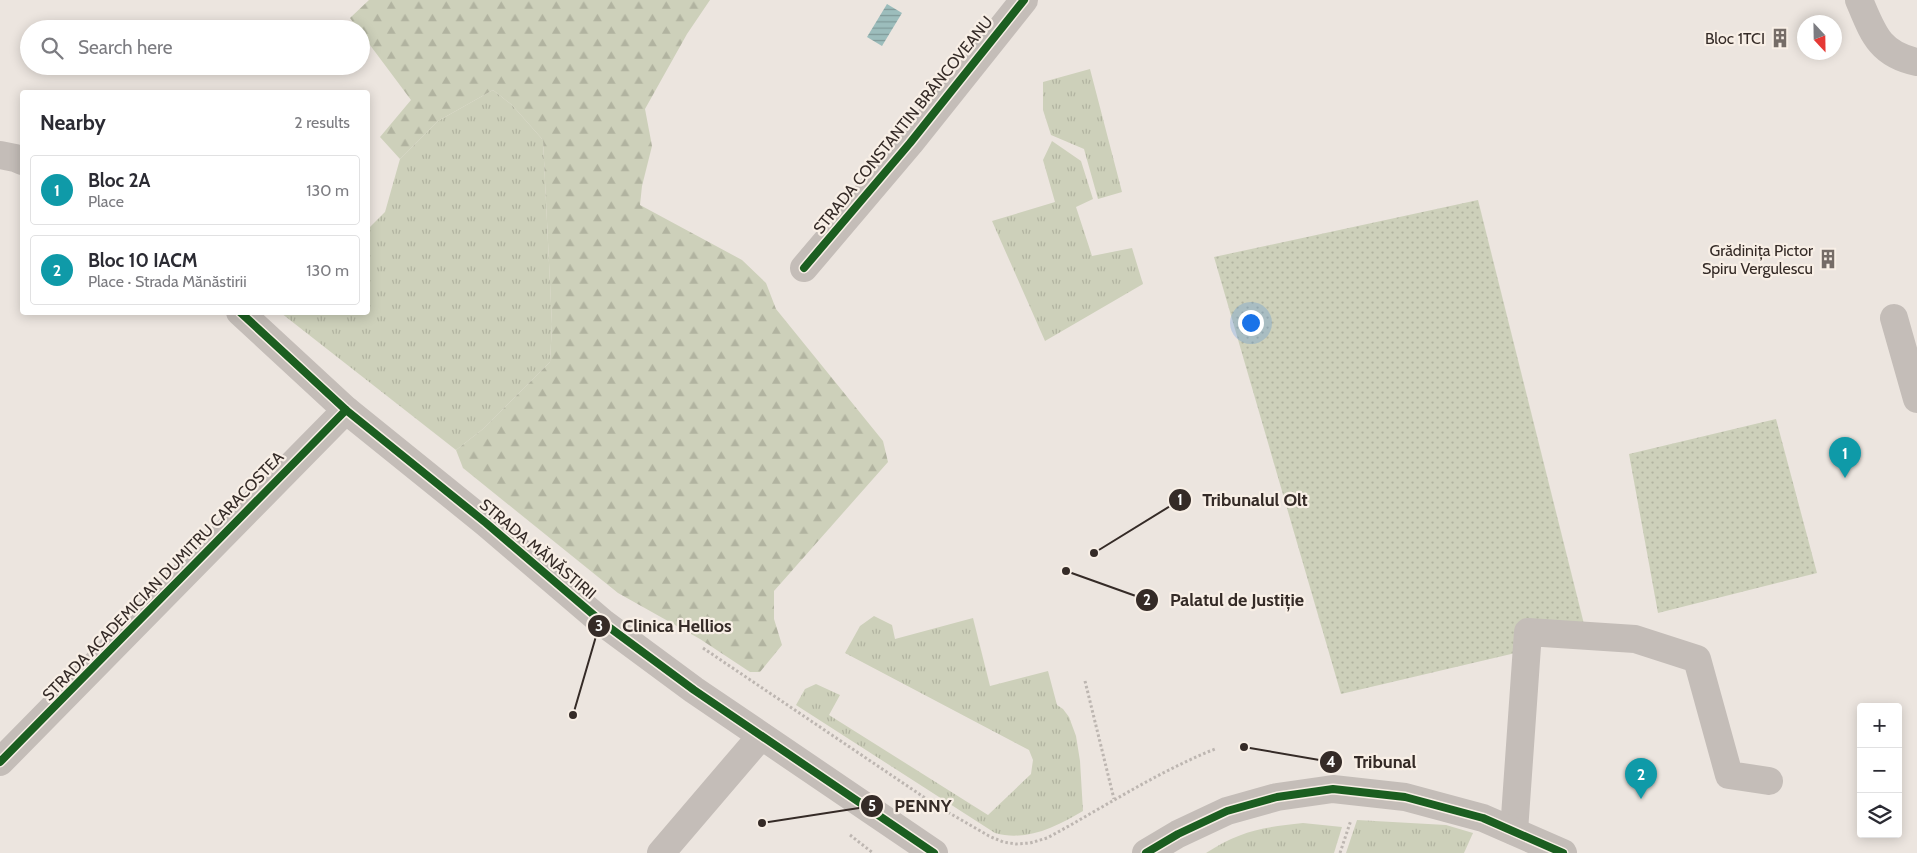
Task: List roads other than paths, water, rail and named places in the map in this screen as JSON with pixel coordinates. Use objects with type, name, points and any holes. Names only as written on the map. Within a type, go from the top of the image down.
[{"type":"street","name":"STRADA CONSTANTIN BRÂNCOVEANU","points":[[804,268],[910,142],[1024,0]]},
{"type":"street","points":[[1859,0],[1874,34],[1889,52],[1917,62]]},
{"type":"street","points":[[0,156],[15,158],[20,161]]},
{"type":"street","name":"STRADA MĂNĂSTIRII","points":[[243,315],[346,410],[486,523],[602,622],[694,690],[922,850]]},
{"type":"street","points":[[1894,318],[1917,400]]},
{"type":"street","name":"STRADA ACADEMICIAN DUMITRU CARACOSTEA","points":[[0,762],[346,410]]},
{"type":"street","points":[[1514,831],[1528,632],[1635,639],[1697,658],[1729,775],[1769,781]]},
{"type":"street","points":[[660,853],[761,736]]},
{"type":"street","points":[[1146,853],[1178,834],[1227,810],[1277,797],[1333,789],[1405,797],[1483,818],[1564,853]]},
{"type":"water","points":[[887,4],[902,13],[882,46],[867,37]]},
{"type":"place","name":"Bloc 1TCI","points":[[1780,38]]},
{"type":"place","name":"Grădinița Pictor Spiru Vergulescu","points":[[1828,259]]},
{"type":"place","name":"Bloc 2A","points":[[1845,478]]},
{"type":"place","name":"Tribunalul Olt","points":[[1094,553]]},
{"type":"place","name":"Palatul de Justiție","points":[[1066,571]]},
{"type":"place","name":"Clinica Hellios","points":[[573,715]]},
{"type":"place","name":"Tribunal","points":[[1244,747]]},
{"type":"place","name":"Bloc 10 IACM","points":[[1641,799]]},
{"type":"place","name":"PENNY","points":[[762,823]]}]
